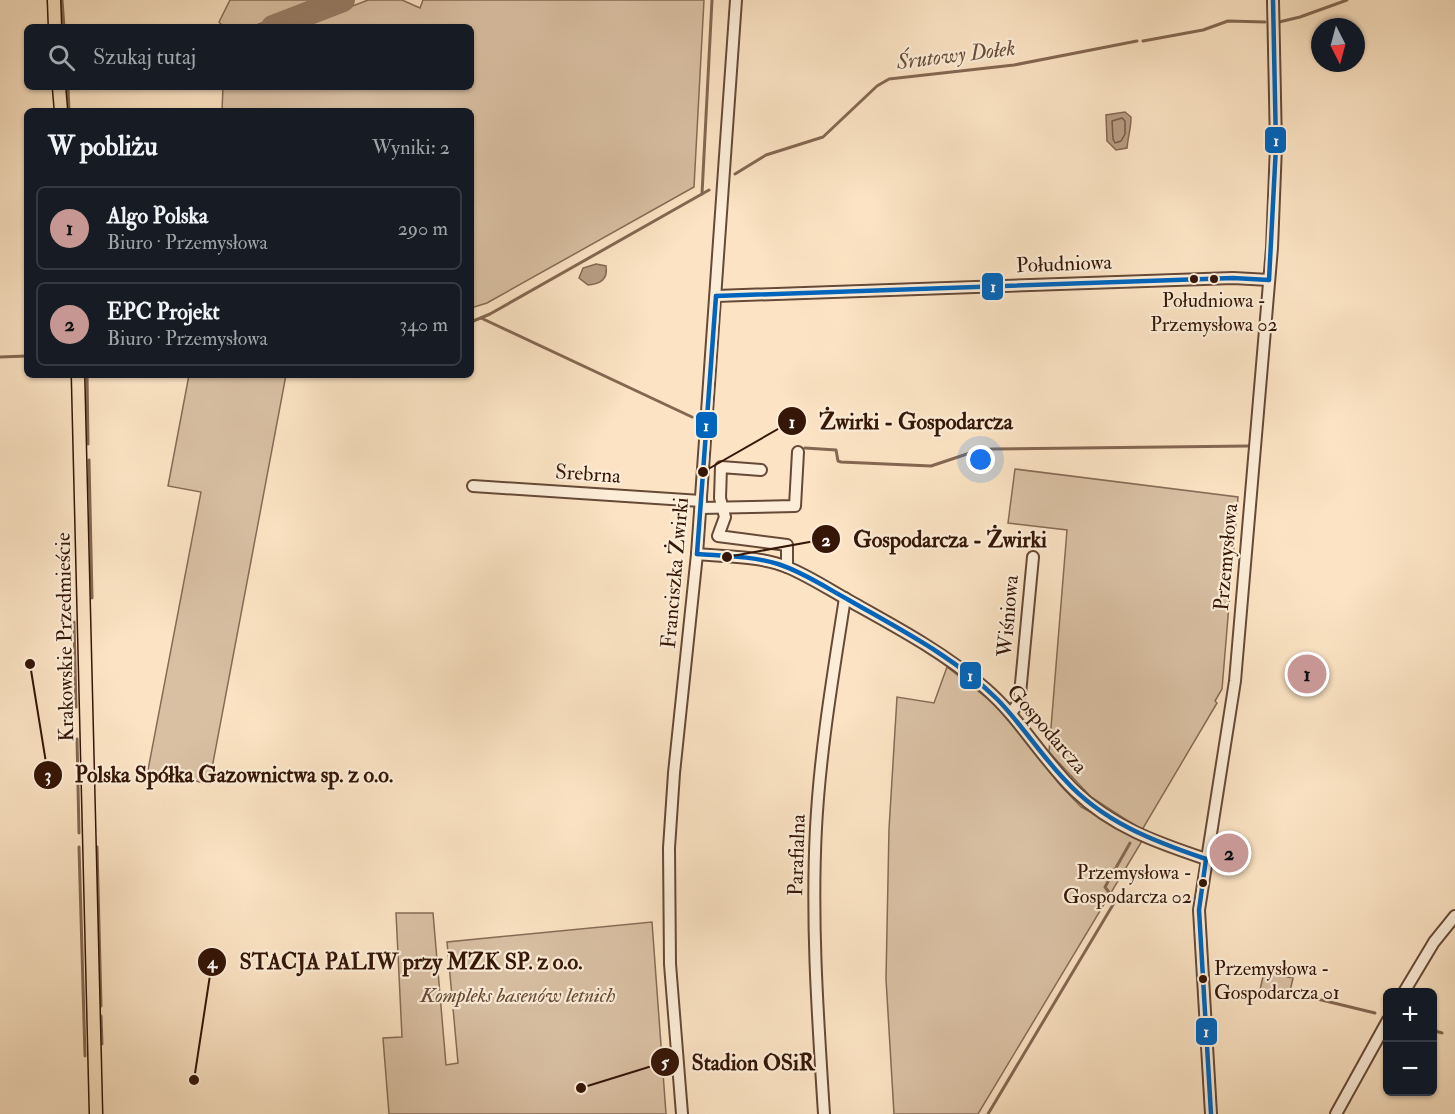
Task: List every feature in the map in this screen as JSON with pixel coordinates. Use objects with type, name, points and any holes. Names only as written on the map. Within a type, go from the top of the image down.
[{"type":"main road","points":[[54,0],[55,24]]},
{"type":"main road","points":[[59,90],[61,108]]},
{"type":"main road","name":"Krakowskie Przedmieście","points":[[78,378],[96,1114]]},
{"type":"street","name":"Franciszka Żwirki","points":[[682,1114],[670,964],[669,848],[674,773],[701,504],[736,0]]},
{"type":"street","name":"Przemysłowa","points":[[1211,1114],[1199,916],[1235,681],[1269,280],[1276,156],[1274,0]]},
{"type":"street","name":"Południowa","points":[[716,296],[1233,278],[1269,280]]},
{"type":"street","name":"Srebrna","points":[[473,486],[723,507],[795,506],[798,452]]},
{"type":"street","points":[[760,470],[721,467],[720,498],[725,517],[717,532],[719,538],[788,545],[787,567]]},
{"type":"street","name":"Gospodarcza","points":[[697,554],[761,561],[787,567],[845,598],[950,660],[985,688],[1011,713],[1073,790],[1101,814],[1148,839],[1206,859]]},
{"type":"street","name":"Wiśniowa","points":[[1011,713],[1017,705],[1020,694],[1033,556]]},
{"type":"street","name":"Parafialna","points":[[824,1114],[816,936],[816,826],[827,712],[845,598]]},
{"type":"street","points":[[1407,988],[1434,942],[1455,916]]},
{"type":"street","points":[[1336,1114],[1383,1029]]},
{"type":"green space","points":[[230,0],[322,0],[259,24],[221,24],[219,22]]},
{"type":"green space","points":[[368,0],[402,0],[420,8],[423,0],[704,0],[694,187],[487,303],[474,307],[474,108],[222,108],[223,90],[474,90],[474,24],[307,24]]},
{"type":"green space","points":[[188,378],[285,378],[209,784],[148,770],[201,492],[168,486]]},
{"type":"green space","points":[[1015,469],[1238,497],[1222,689],[1215,701],[1217,703],[1142,830],[1091,797],[1049,752],[1067,530],[1008,523]]},
{"type":"green space","points":[[947,667],[992,702],[1010,720],[1060,785],[1081,807],[1142,841],[978,1114],[894,1114],[886,979],[889,829],[897,697],[934,703]]},
{"type":"green space","name":"Kompleks basenów letnich","points":[[396,913],[433,913],[446,1065],[458,1063],[447,942],[652,922],[666,1114],[389,1114],[383,1038],[402,1037]]},
{"type":"green space","points":[[1264,972],[1293,978],[1289,996],[1260,990]]},
{"type":"water","points":[[1125,112],[1131,117],[1127,148],[1116,150],[1107,141],[1106,115]]},
{"type":"water","points":[[596,264],[606,266],[605,277],[600,282],[588,285],[579,278],[583,268]]},
{"type":"waterway","points":[[62,0],[64,24]]},
{"type":"waterway","points":[[702,194],[712,0]]},
{"type":"waterway","name":"Śrutowy Dołek","points":[[1279,22],[1347,0]]},
{"type":"waterway","name":"Śrutowy Dołek","points":[[1143,41],[1203,30],[1228,21],[1265,22]]},
{"type":"waterway","name":"Śrutowy Dołek","points":[[735,174],[766,155],[823,137],[877,86],[889,79],[1014,65],[1137,41]]},
{"type":"waterway","points":[[68,90],[69,108]]},
{"type":"waterway","name":"Śrutowy Dołek","points":[[474,321],[490,314],[709,190]]},
{"type":"waterway","points":[[481,318],[692,417]]},
{"type":"waterway","name":"Śrutowy Dołek","points":[[0,357],[24,356]]},
{"type":"waterway","points":[[87,378],[88,444]]},
{"type":"waterway","points":[[713,431],[713,438]]},
{"type":"waterway","points":[[805,448],[836,450],[838,461],[841,462],[931,466],[979,450],[993,449],[1248,446]]},
{"type":"waterway","points":[[89,460],[92,598]]},
{"type":"waterway","points":[[74,622],[76,707]]},
{"type":"waterway","points":[[77,739],[79,833]]},
{"type":"waterway","points":[[1111,895],[1105,887],[1130,843]]},
{"type":"waterway","points":[[79,847],[85,1056]]},
{"type":"waterway","points":[[97,847],[101,1006]]},
{"type":"waterway","points":[[988,1114],[1117,898],[1115,897]]},
{"type":"waterway","points":[[1305,996],[1375,1013]]},
{"type":"waterway","points":[[101,1016],[102,1044]]},
{"type":"waterway","points":[[1437,1032],[1442,1033]]},
{"type":"taxiway","points":[[281,24],[343,0]]},
{"type":"transit line","name":"1","points":[[1269,280],[1276,146],[1273,0]]},
{"type":"transit line","name":"1","points":[[716,296],[1233,278],[1269,280]]},
{"type":"transit line","name":"1","points":[[697,554],[716,296]]},
{"type":"transit line","name":"1","points":[[697,554],[748,558],[787,567],[906,633],[964,670],[998,700],[1065,780],[1096,808],[1112,819],[1148,837],[1206,859]]},
{"type":"transit line","name":"1","points":[[1206,859],[1199,910],[1211,1114]]},
{"type":"place","name":"Południowa - Przemysłowa 02","points":[[1214,279]]},
{"type":"place","name":"Żwirki - Gospodarcza","points":[[703,472]]},
{"type":"place","name":"Gospodarcza - Żwirki","points":[[727,557]]},
{"type":"place","name":"Polska Spółka Gazownictwa sp. z o.o.","points":[[30,664]]},
{"type":"place","name":"Algo Polska","points":[[1307,674]]},
{"type":"place","name":"EPC Projekt","points":[[1229,853]]},
{"type":"place","name":"Przemysłowa - Gospodarcza 02","points":[[1203,883]]},
{"type":"place","name":"Przemysłowa - Gospodarcza 01","points":[[1203,979]]},
{"type":"place","name":"STACJA PALIW przy MZK SP. z o.o.","points":[[194,1080]]},
{"type":"place","name":"Stadion OSiR","points":[[581,1088]]}]
